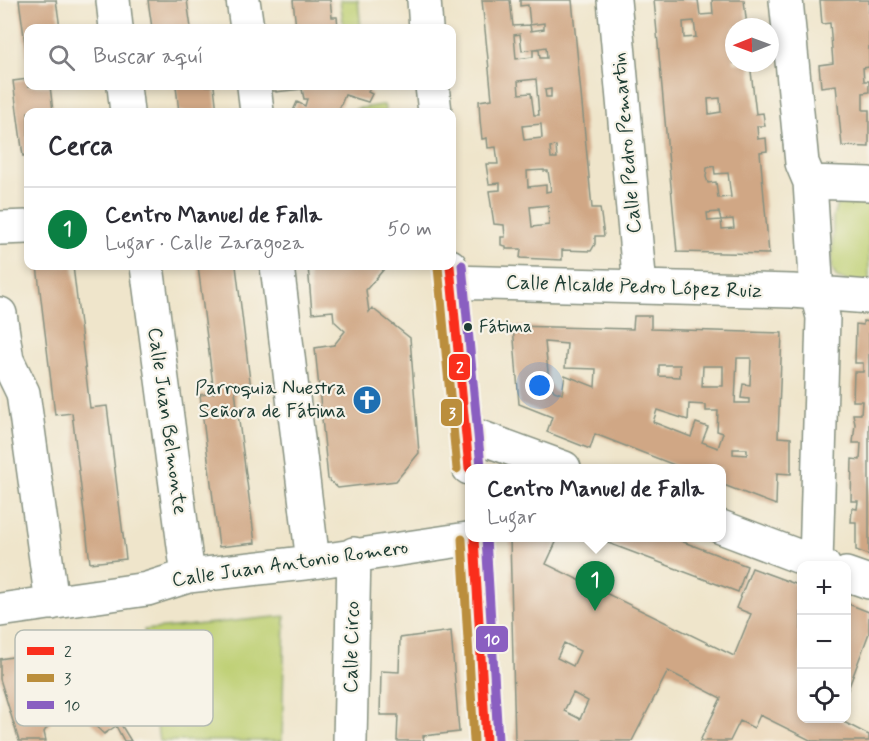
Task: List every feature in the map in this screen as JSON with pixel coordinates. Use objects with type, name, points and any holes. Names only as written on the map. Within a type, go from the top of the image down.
[{"type":"street","points":[[113,0],[116,24]]},
{"type":"street","points":[[243,0],[246,24]]},
{"type":"street","points":[[424,0],[426,24]]},
{"type":"street","name":"Calle Pedro Pemartin","points":[[614,0],[640,287]]},
{"type":"street","points":[[786,0],[802,163],[810,182],[817,294],[823,317],[820,561]]},
{"type":"street","points":[[124,90],[127,108]]},
{"type":"street","points":[[254,90],[257,108]]},
{"type":"street","points":[[432,90],[435,108]]},
{"type":"street","points":[[810,182],[869,184]]},
{"type":"street","points":[[0,228],[24,227]]},
{"type":"street","name":"Calle Juan Belmonte","points":[[148,270],[188,576]]},
{"type":"street","points":[[277,270],[313,562]]},
{"type":"street","points":[[450,274],[469,464]]},
{"type":"street","name":"Calle Alcalde Pedro López Ruiz","points":[[450,274],[640,287],[869,297]]},
{"type":"street","points":[[0,314],[7,360],[23,393],[52,603]]},
{"type":"street","points":[[466,432],[553,464]]},
{"type":"street","points":[[726,529],[812,561]]},
{"type":"street","name":"Calle Juan Antonio Romero","points":[[0,610],[147,589],[188,576],[313,562],[354,554],[465,539]]},
{"type":"street","points":[[474,542],[486,741]]},
{"type":"street","name":"Calle Circo","points":[[351,741],[354,554]]},
{"type":"street","points":[[851,576],[869,582]]},
{"type":"shaded area","points":[[760,715],[812,741],[730,741],[740,721],[754,728]]},
{"type":"green space","points":[[340,0],[358,0],[361,24],[343,24]]},
{"type":"green space","points":[[384,105],[385,108],[363,108]]},
{"type":"green space","points":[[869,194],[869,287],[837,278],[832,268],[833,216],[836,207],[844,198]]},
{"type":"green space","points":[[285,616],[282,741],[159,741],[157,726],[213,726],[213,630],[144,630]]},
{"type":"building","points":[[19,0],[56,0],[59,24],[24,24],[24,36]]},
{"type":"building","points":[[148,0],[187,0],[190,24],[151,24]]},
{"type":"building","points":[[293,0],[330,0],[332,17],[337,17],[338,24],[296,24]]},
{"type":"building","points":[[482,0],[510,0],[513,26],[530,25],[528,5],[520,6],[520,0],[572,0],[592,208],[600,208],[604,236],[595,236],[595,244],[591,251],[562,250],[562,260],[520,258],[521,249],[506,249],[506,246],[501,245],[501,237],[505,237],[504,225],[494,224],[489,191],[500,190],[500,183],[489,184],[486,164],[498,164],[496,147],[488,148],[487,138],[482,139],[480,120],[479,101],[492,99]],"holes":[[[544,23],[544,29],[531,31],[530,25]],[[520,34],[522,51],[546,47],[547,58],[540,58],[539,50],[533,50],[533,57],[516,59],[514,35]],[[536,79],[539,115],[534,115],[531,93],[519,94],[518,81]],[[551,89],[551,97],[546,97],[545,90]],[[541,124],[542,138],[524,140],[522,126]],[[556,146],[557,158],[551,158],[550,147]],[[527,171],[548,171],[551,191],[546,192],[546,185],[528,187]],[[548,205],[549,225],[532,227],[530,207]]]},
{"type":"building","points":[[654,0],[698,0],[700,15],[713,14],[712,0],[744,0],[746,18],[725,18],[725,72],[751,72],[756,114],[763,113],[765,126],[757,126],[758,139],[766,138],[767,151],[760,152],[769,254],[677,252]],"holes":[[[694,21],[696,37],[684,38],[683,22]],[[720,98],[721,112],[709,114],[708,99]],[[714,166],[715,174],[728,173],[731,197],[718,198],[716,182],[708,183],[707,168]],[[719,212],[721,220],[708,221],[707,213]],[[733,219],[734,228],[722,229],[721,220]]]},
{"type":"building","points":[[820,0],[869,0],[869,67],[863,68],[864,81],[869,81],[869,92],[863,93],[863,110],[869,110],[869,147],[842,146],[836,85],[821,87],[819,65],[833,63],[830,23],[822,24]]},
{"type":"building","points":[[24,80],[24,90],[50,90],[53,108],[24,108],[23,156],[13,81]]},
{"type":"building","points":[[176,90],[214,90],[217,108],[179,108]]},
{"type":"building","points":[[302,90],[369,90],[368,92],[372,94],[368,102],[345,95],[340,108],[294,108],[297,102],[305,106],[307,99],[304,99]]},
{"type":"building","points":[[37,270],[73,270],[90,408],[107,406],[126,559],[90,563],[72,413],[55,415]]},
{"type":"building","points":[[199,270],[236,270],[251,389],[235,391],[255,543],[219,547],[200,395],[214,393]]},
{"type":"building","name":"Parroquia Nuestra Señora de Fátima","points":[[308,270],[383,270],[366,290],[369,312],[372,308],[410,338],[419,453],[396,481],[338,488],[328,479],[315,348],[334,345],[345,331],[334,321],[333,311],[312,313]]},
{"type":"building","points":[[634,316],[651,316],[651,329],[782,333],[778,437],[791,438],[791,474],[777,473],[776,505],[726,486],[726,464],[672,464],[595,434],[590,449],[547,432],[552,417],[519,404],[513,326],[633,329]],"holes":[[[545,342],[567,344],[565,368],[596,369],[595,387],[565,375],[562,394],[554,391],[549,382]],[[737,358],[751,358],[750,385],[743,384],[741,398],[749,399],[749,403],[735,403]],[[659,365],[680,365],[680,377],[659,376]],[[703,366],[723,366],[723,386],[702,386]],[[689,404],[706,405],[706,411],[718,411],[717,431],[723,433],[718,448],[702,442],[708,427],[696,423],[691,437],[653,422],[657,410],[688,420]],[[733,449],[747,449],[747,455],[733,454]]]},
{"type":"building","points":[[863,321],[869,322],[869,555],[856,550],[856,522],[851,522],[852,508],[857,509],[858,501],[851,501],[852,459],[860,460],[861,443],[853,443],[855,424],[853,414],[861,414],[862,401],[853,401],[854,372],[863,372],[863,363],[855,363],[856,324],[863,325]]},
{"type":"building","points":[[510,542],[556,542],[546,564],[734,656],[751,614],[736,608],[752,568],[797,585],[797,723],[846,723],[869,735],[869,741],[812,741],[760,715],[754,728],[740,721],[730,741],[700,741],[721,698],[668,671],[632,741],[515,741]],"holes":[[[564,643],[580,651],[573,666],[557,658]],[[573,693],[588,701],[580,719],[564,711]]]},
{"type":"building","points":[[606,542],[684,542],[747,566],[738,592]]},
{"type":"building","points":[[851,605],[869,612],[869,633],[851,681]]},
{"type":"building","points":[[451,631],[459,732],[423,736],[424,741],[397,741],[398,715],[380,715],[381,671],[399,672],[400,638]]},
{"type":"building","points":[[15,656],[15,726],[48,726],[44,732],[46,741],[19,741],[0,679],[0,659]]},
{"type":"building","points":[[95,726],[116,726],[104,734]]},
{"type":"building","points":[[116,726],[122,726],[131,741],[124,741]]},
{"type":"transit line","name":"10","points":[[462,265],[481,464]]},
{"type":"transit line","name":"3","points":[[438,270],[457,469]]},
{"type":"transit line","name":"2","points":[[450,270],[469,464]]},
{"type":"transit line","name":"3","points":[[462,539],[474,741]]},
{"type":"transit line","name":"2","points":[[474,542],[486,741]]},
{"type":"transit line","name":"10","points":[[486,542],[498,740]]},
{"type":"place","name":"Fátima","points":[[468,327]]},
{"type":"place","name":"Parroquia Nuestra Señora de Fátima","points":[[367,400]]},
{"type":"place","name":"Centro Manuel de Falla","points":[[595,611]]}]
